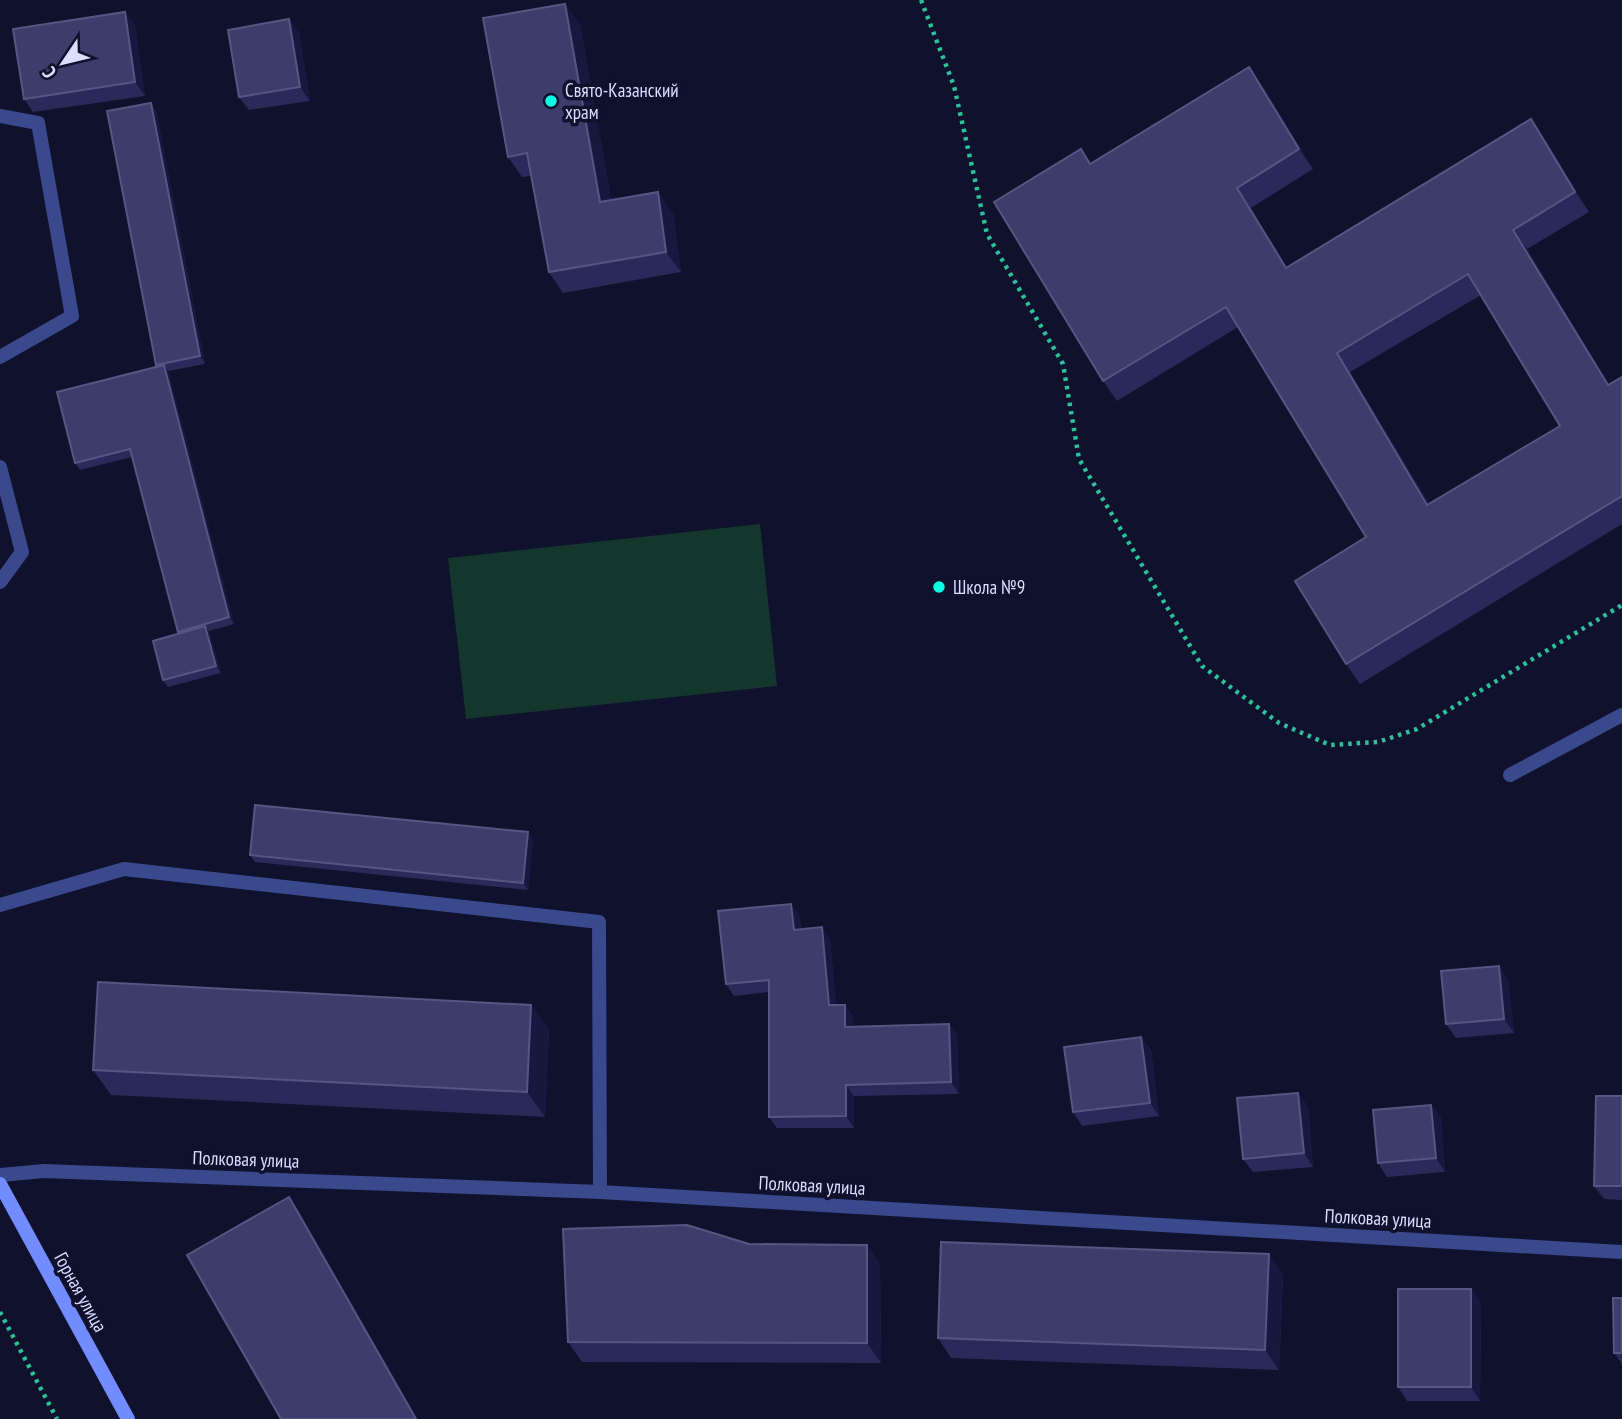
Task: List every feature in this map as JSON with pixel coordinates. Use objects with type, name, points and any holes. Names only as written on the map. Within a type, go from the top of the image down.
[{"type":"main road","name":"Горная улица","points":[[0,1184],[128,1419]]},
{"type":"street","points":[[0,116],[38,123],[72,316],[0,357]]},
{"type":"street","points":[[0,467],[22,552],[0,582]]},
{"type":"street","points":[[1510,775],[1622,715]]},
{"type":"street","points":[[0,905],[124,869],[599,922],[600,1192]]},
{"type":"street","name":"Полковая улица","points":[[0,1175],[44,1171],[600,1192],[1622,1252]]},
{"type":"path","points":[[921,0],[954,86],[987,234],[1063,364],[1079,459],[1202,666],[1279,723],[1330,745],[1378,742],[1417,729],[1622,606]]},
{"type":"path","points":[[0,1312],[57,1419]]},
{"type":"green space","points":[[760,524],[777,686],[466,719],[448,558]]},
{"type":"building","points":[[565,4],[600,202],[658,192],[666,252],[549,272],[527,153],[508,157],[483,18]]},
{"type":"building","points":[[125,12],[135,82],[24,99],[13,29]]},
{"type":"building","points":[[289,19],[300,87],[239,97],[228,30]]},
{"type":"building","points":[[1249,67],[1299,149],[1237,188],[1286,268],[1531,119],[1575,192],[1513,230],[1608,385],[1622,377],[1622,496],[1346,664],[1295,581],[1366,537],[1226,307],[1103,381],[994,202],[1081,149],[1090,164]],"holes":[[[1468,274],[1560,426],[1427,505],[1337,353]]]},
{"type":"building","points":[[151,103],[200,356],[156,365],[107,111]]},
{"type":"building","points":[[164,365],[229,617],[178,632],[130,449],[75,463],[57,392]]},
{"type":"building","points":[[205,626],[216,666],[163,680],[153,641]]},
{"type":"building","points":[[255,805],[528,832],[523,883],[250,855]]},
{"type":"building","points":[[791,904],[794,930],[822,927],[829,1005],[845,1005],[845,1027],[949,1024],[951,1082],[846,1085],[846,1116],[769,1117],[769,980],[726,984],[718,911]]},
{"type":"building","points":[[1499,966],[1504,1019],[1446,1024],[1441,971]]},
{"type":"building","points":[[98,982],[531,1005],[527,1092],[93,1070]]},
{"type":"building","points":[[1141,1037],[1150,1103],[1073,1112],[1064,1047]]},
{"type":"building","points":[[1298,1093],[1304,1153],[1243,1159],[1237,1098]]},
{"type":"building","points":[[1596,1096],[1622,1096],[1622,1186],[1594,1186]]},
{"type":"building","points":[[1431,1105],[1436,1158],[1378,1163],[1373,1110]]},
{"type":"building","points":[[289,1197],[416,1419],[281,1419],[187,1255]]},
{"type":"building","points":[[687,1225],[749,1244],[867,1245],[867,1343],[568,1342],[563,1229]]},
{"type":"building","points":[[941,1242],[1269,1254],[1265,1350],[938,1338]]},
{"type":"building","points":[[1398,1289],[1471,1289],[1471,1387],[1398,1387]]},
{"type":"building","points":[[1613,1298],[1622,1298],[1622,1353],[1614,1353]]},
{"type":"place","name":"Свято-Казанский храм","points":[[551,101]]},
{"type":"place","name":"Школа №9","points":[[939,587]]}]
